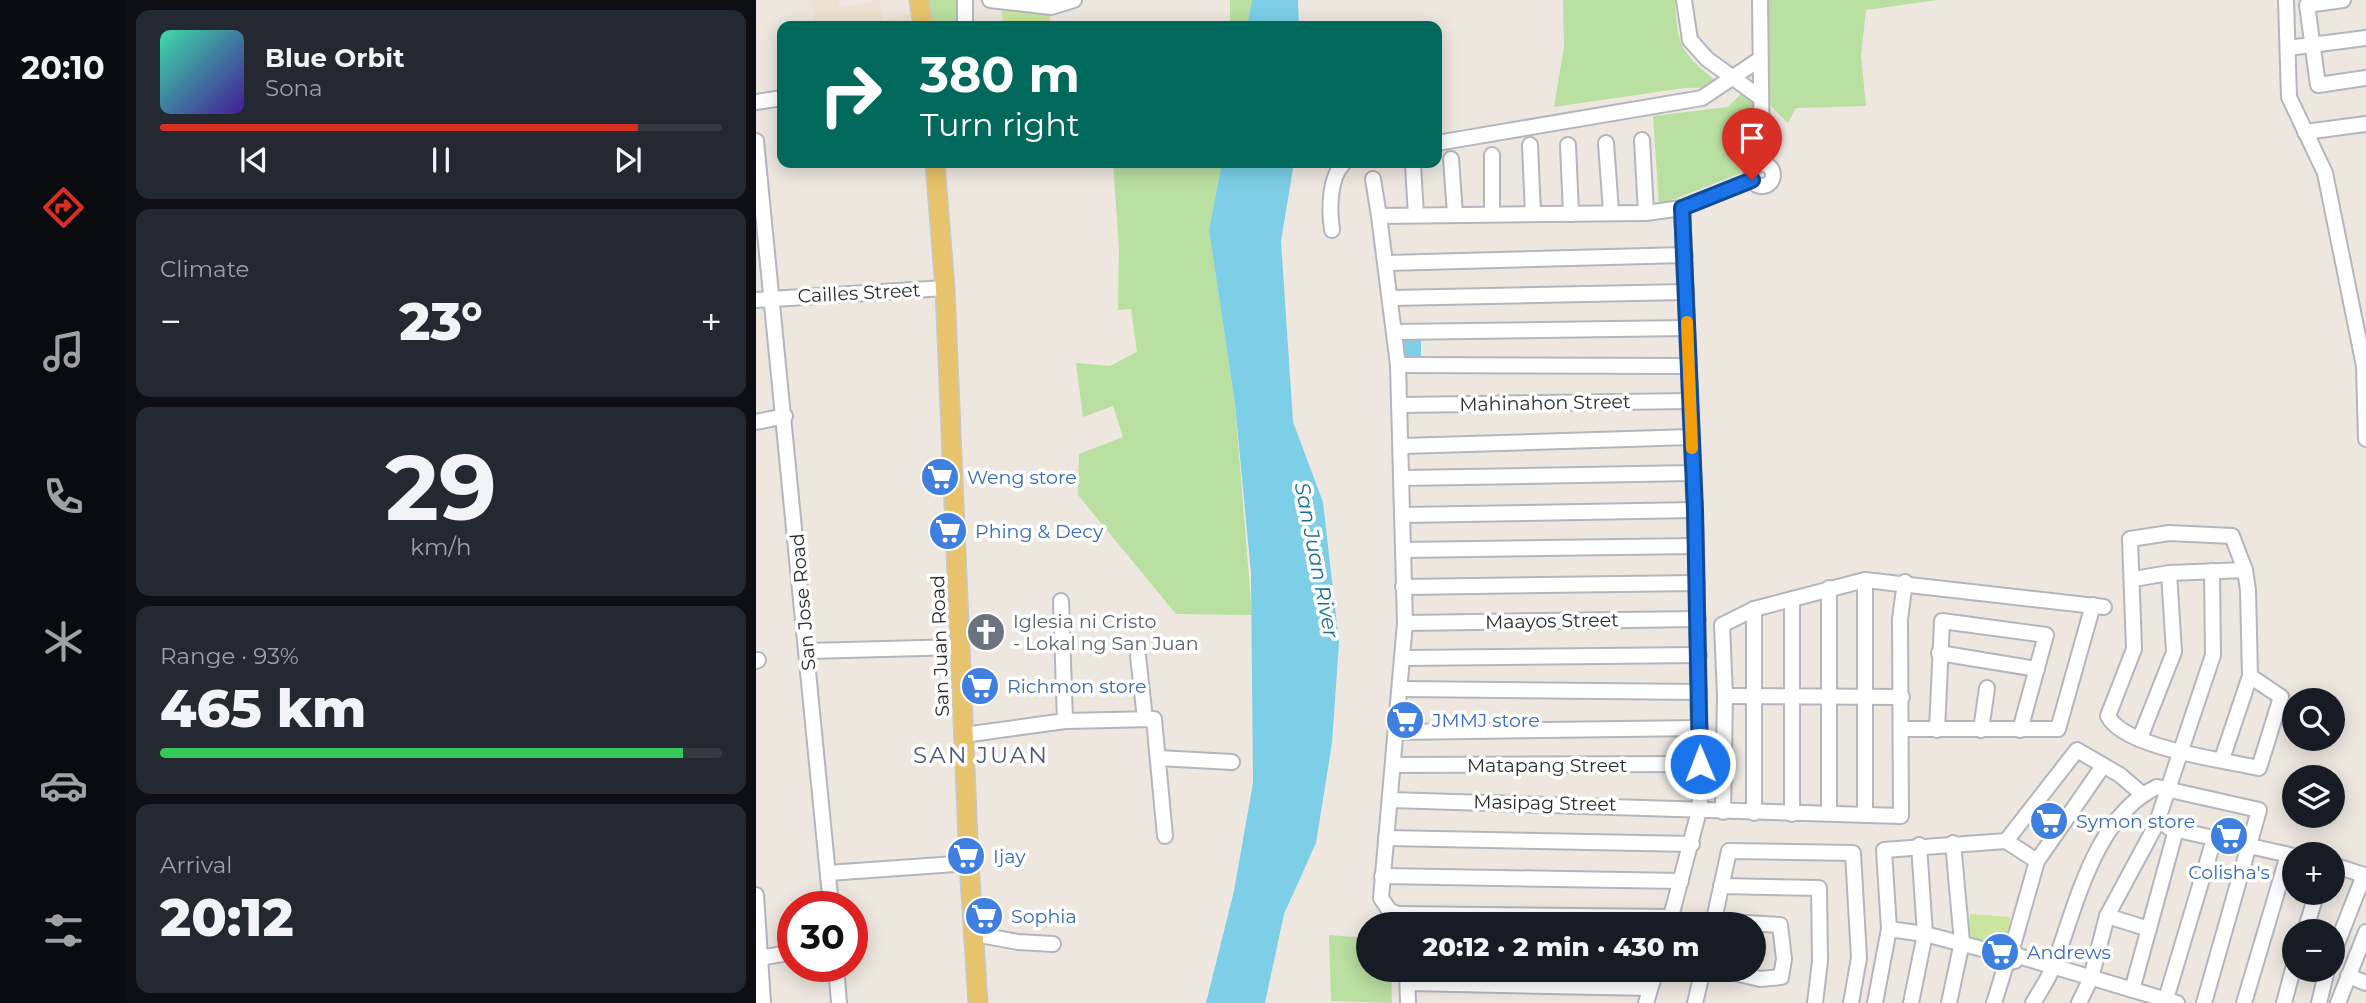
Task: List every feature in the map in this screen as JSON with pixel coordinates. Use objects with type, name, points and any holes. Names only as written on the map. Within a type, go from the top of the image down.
[{"type":"main road","points":[[919,0],[922,21]]},
{"type":"main road","name":"San Juan Road","points":[[935,168],[945,288],[969,863],[978,1003]]},
{"type":"street","points":[[965,0],[965,21]]},
{"type":"street","points":[[990,0],[1051,7],[1074,0]]},
{"type":"street","points":[[1684,0],[1690,40],[1707,59],[1761,98]]},
{"type":"street","points":[[1378,216],[1646,213],[1682,208],[1752,180],[1762,186],[1773,179],[1772,168],[1762,164],[1760,0]]},
{"type":"street","points":[[2286,0],[2289,97],[2325,173],[2364,366],[2366,439]]},
{"type":"street","points":[[2343,0],[2307,5],[2318,85],[2366,78]]},
{"type":"street","points":[[2288,48],[2366,38]]},
{"type":"street","points":[[1442,142],[1702,98],[1760,59]]},
{"type":"street","points":[[756,102],[777,99]]},
{"type":"street","points":[[2305,132],[2366,124]]},
{"type":"street","points":[[1642,140],[1646,213]]},
{"type":"street","name":"San Jose Road","points":[[756,141],[774,298],[830,891]]},
{"type":"street","points":[[1606,143],[1611,212]]},
{"type":"street","points":[[1530,145],[1533,214]]},
{"type":"street","points":[[1568,145],[1571,214]]},
{"type":"street","points":[[1492,155],[1492,214]]},
{"type":"street","points":[[1451,159],[1455,214]]},
{"type":"street","points":[[1332,230],[1329,208],[1342,168]]},
{"type":"street","points":[[1413,168],[1416,215]]},
{"type":"street","points":[[1373,178],[1391,298],[1403,446],[1404,658],[1381,898],[1391,912]]},
{"type":"street","points":[[1672,912],[1700,807],[1695,510],[1682,208]]},
{"type":"street","points":[[1387,263],[1685,255]]},
{"type":"street","name":"Cailles Street","points":[[756,300],[945,288]]},
{"type":"street","points":[[1391,298],[1686,292]]},
{"type":"street","points":[[1394,332],[1687,328]]},
{"type":"street","points":[[1398,365],[1687,366]]},
{"type":"street","name":"Mahinahon Street","points":[[1400,405],[1690,401]]},
{"type":"street","points":[[756,422],[785,416]]},
{"type":"street","points":[[1403,446],[1691,437]]},
{"type":"street","points":[[1403,478],[1693,473]]},
{"type":"street","points":[[1403,515],[1695,510]]},
{"type":"street","points":[[2222,759],[2250,676],[2245,570],[2232,536],[2169,533],[2130,539],[2134,579],[2134,649],[2108,716],[2113,726],[2179,752],[2259,768],[2281,697],[2250,676]]},
{"type":"street","points":[[1404,550],[1696,546]]},
{"type":"street","points":[[2134,579],[2169,573],[2245,570]]},
{"type":"street","points":[[2079,1003],[2091,978],[2107,916],[2156,825],[2213,655],[2211,571]]},
{"type":"street","points":[[2140,738],[2174,653],[2169,573]]},
{"type":"street","points":[[1865,580],[1866,815]]},
{"type":"street","points":[[1723,812],[1725,696],[1722,625],[1754,609],[1829,588],[1865,580],[1905,582],[2098,606],[2058,729],[1901,729],[1900,619],[1905,582]]},
{"type":"street","points":[[1403,587],[1697,583]]},
{"type":"street","points":[[1829,588],[1829,813]]},
{"type":"street","points":[[1792,599],[1792,814]]},
{"type":"street","points":[[1061,601],[1065,721]]},
{"type":"street","points":[[1754,609],[1754,813]]},
{"type":"street","name":"Maayos Street","points":[[1405,623],[1698,619]]},
{"type":"street","points":[[1937,730],[1942,621],[2046,635],[2020,730]]},
{"type":"street","points":[[807,651],[961,647]]},
{"type":"street","points":[[1939,653],[2037,669]]},
{"type":"street","points":[[1404,658],[1699,655]]},
{"type":"street","points":[[1138,656],[1146,719]]},
{"type":"street","points":[[1981,730],[1987,688]]},
{"type":"street","points":[[1402,689],[1699,692]]},
{"type":"street","points":[[1725,696],[1902,697]]},
{"type":"street","points":[[964,735],[1065,721],[1154,719],[1165,836]]},
{"type":"street","points":[[1398,732],[1700,728]]},
{"type":"street","name":"Masipag Street","points":[[1391,800],[1700,807],[1723,812],[1901,816],[1901,729]]},
{"type":"street","points":[[2006,841],[2077,750],[2142,794]]},
{"type":"street","points":[[1158,758],[1232,762]]},
{"type":"street","name":"Matapang Street","points":[[1394,765],[1700,764]]},
{"type":"street","points":[[1994,1003],[2037,861],[2104,766]]},
{"type":"street","points":[[2033,1003],[2053,966],[2066,923],[2087,872],[2111,828],[2142,794],[2157,787],[2168,787],[2259,810],[2204,1003]]},
{"type":"street","points":[[2156,825],[2282,854]]},
{"type":"street","points":[[2132,990],[2176,830]]},
{"type":"street","points":[[1386,838],[1692,844]]},
{"type":"street","points":[[1889,929],[1925,934],[2010,955],[2172,1001],[2214,839]]},
{"type":"street","points":[[1875,1003],[1889,929],[1884,849],[2006,841],[2037,861]]},
{"type":"street","points":[[1949,1003],[1962,943],[1953,843]]},
{"type":"street","points":[[1911,1003],[1925,934],[1919,845]]},
{"type":"street","points":[[1715,912],[1729,851],[1853,853],[1859,958],[1852,1003]]},
{"type":"street","points":[[828,873],[969,863]]},
{"type":"street","points":[[2345,868],[2364,874],[2345,923]]},
{"type":"street","points":[[1382,876],[1681,881]]},
{"type":"street","points":[[2244,1003],[2282,884]]},
{"type":"street","points":[[1721,886],[1819,888],[1820,961],[1815,1003]]},
{"type":"street","points":[[756,895],[763,1003]]},
{"type":"street","points":[[2107,916],[2149,929]]},
{"type":"street","points":[[1766,924],[1780,925],[1784,959],[1781,977],[1766,978]]},
{"type":"street","points":[[975,934],[1018,943],[1053,944]]},
{"type":"street","points":[[2339,1003],[2364,941]]},
{"type":"street","points":[[760,958],[777,955]]},
{"type":"street","points":[[2348,976],[2366,984]]},
{"type":"street","points":[[837,982],[839,1003]]},
{"type":"street","points":[[1408,982],[1408,1003]]},
{"type":"street","points":[[1480,982],[1648,996]]},
{"type":"street","points":[[1698,1002],[1701,982]]},
{"type":"street","points":[[2284,1003],[2290,982]]},
{"type":"street","points":[[2319,1003],[2324,982]]},
{"type":"shaded area","points":[[811,0],[839,0],[840,8],[879,0],[883,20],[913,13],[914,21],[814,21]]},
{"type":"green space","points":[[928,0],[959,0],[958,21],[932,21]]},
{"type":"green space","points":[[1230,0],[1252,0],[1248,21],[1230,20]]},
{"type":"green space","points":[[1563,0],[1675,0],[1678,31],[1686,51],[1700,68],[1724,87],[1684,88],[1554,107],[1564,47]]},
{"type":"green space","points":[[1766,0],[1937,0],[1866,10],[1861,55],[1866,106],[1796,108],[1788,123],[1768,103]]},
{"type":"green space","points":[[1050,10],[1050,21],[1003,21],[1002,11]]},
{"type":"green space","points":[[1744,91],[1756,103],[1754,159],[1749,170],[1659,205],[1653,116],[1728,107]]},
{"type":"green space","points":[[1113,168],[1221,168],[1209,230],[1235,405],[1252,615],[1176,614],[1078,495],[1079,454],[1123,437],[1113,406],[1083,417],[1076,363],[1110,366],[1137,352],[1131,309],[1118,310],[1119,248]]},
{"type":"green space","points":[[1970,914],[2010,917],[2008,942],[1968,938]]},
{"type":"green space","points":[[1329,935],[1356,937],[1356,982],[1391,982],[1392,1003],[1331,1001]]},
{"type":"water","points":[[1252,0],[1298,0],[1299,21],[1248,21]]},
{"type":"water","name":"San Juan River","points":[[1221,168],[1293,168],[1281,241],[1293,422],[1323,502],[1339,642],[1332,743],[1316,843],[1284,914],[1265,1003],[1206,1003],[1234,891],[1253,783],[1251,573],[1235,404],[1209,230]]},
{"type":"water","points":[[1401,337],[1421,337],[1421,362],[1402,364]]},
{"type":"slow traffic","points":[[1687,322],[1692,448]]},
{"type":"place","name":"Weng store","points":[[940,477]]},
{"type":"place","name":"Phing & Decy","points":[[948,531]]},
{"type":"place","name":"Iglesia ni Cristo - Lokal ng San Juan","points":[[986,632]]},
{"type":"place","name":"Richmon store","points":[[980,686]]},
{"type":"place","name":"JMMJ store","points":[[1405,720]]},
{"type":"place","name":"Symon store","points":[[2049,821]]},
{"type":"place","name":"Colisha's","points":[[2229,836]]},
{"type":"place","name":"Ijay","points":[[966,856]]},
{"type":"place","name":"Sophia","points":[[984,916]]},
{"type":"place","name":"Andrews","points":[[2000,952]]},
{"type":"district","name":"SAN JUAN","points":[[981,755]]},
{"type":"route","points":[[1700,764],[1695,510],[1682,208],[1752,180]]}]
